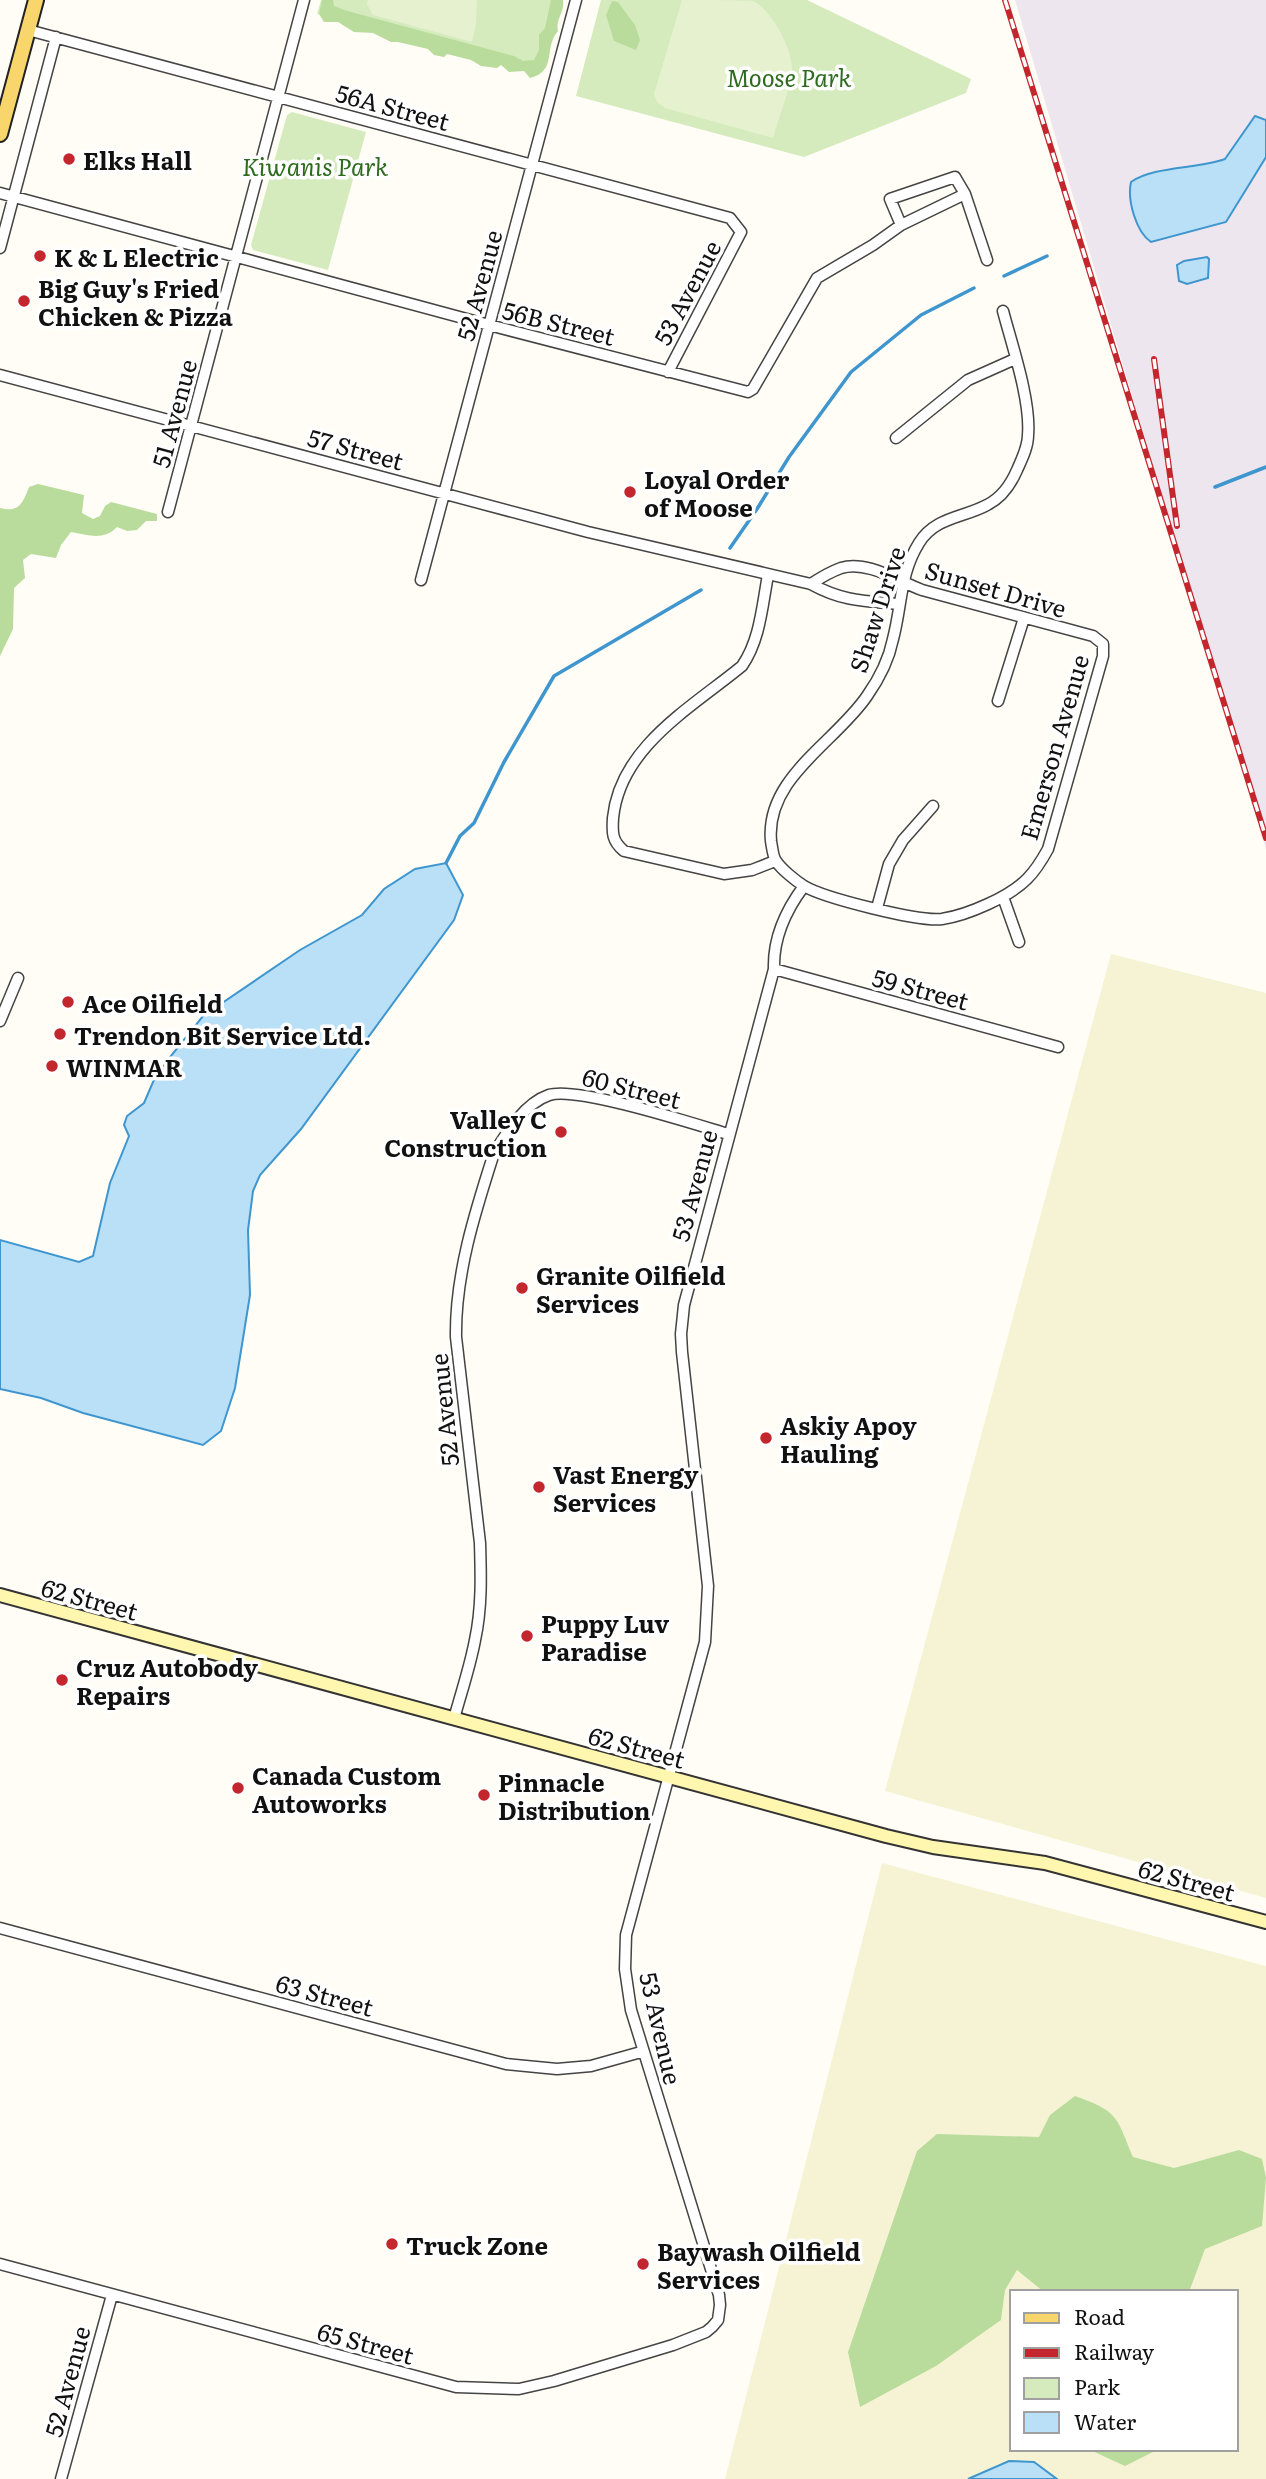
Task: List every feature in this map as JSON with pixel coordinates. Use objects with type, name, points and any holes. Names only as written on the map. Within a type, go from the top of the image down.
[{"type":"main road","points":[[0,134],[36,0]]},
{"type":"main road","name":"62 Street","points":[[0,1595],[886,1836],[933,1847],[1045,1863],[1266,1922]]},
{"type":"street","name":"51 Avenue","points":[[168,512],[304,0]]},
{"type":"street","name":"52 Avenue","points":[[421,580],[576,0]]},
{"type":"street","name":"56A Street","points":[[28,30],[730,218],[741,232]]},
{"type":"street","points":[[0,248],[56,37]]},
{"type":"street","points":[[901,225],[891,200],[955,177],[965,194],[987,260]]},
{"type":"street","name":"56B Street","points":[[0,193],[748,392],[753,388],[817,278],[901,225],[965,194]]},
{"type":"street","name":"53 Avenue","points":[[668,372],[741,232]]},
{"type":"street","name":"Shaw Drive","points":[[775,861],[771,840],[772,816],[780,794],[854,714],[880,675],[894,639],[902,583],[912,557],[929,530],[942,521],[986,506],[996,499],[1012,481],[1022,459],[1028,436],[1027,412],[1003,311]]},
{"type":"street","points":[[896,438],[968,380],[1015,359]]},
{"type":"street","name":"57 Street","points":[[0,375],[588,532],[703,558]]},
{"type":"street","name":"Sunset Drive","points":[[703,558],[811,584],[844,599],[898,604]]},
{"type":"street","name":"Sunset Drive","points":[[811,584],[844,567],[865,567],[902,583],[1093,636]]},
{"type":"street","points":[[768,575],[756,642],[742,666],[644,747],[624,778],[612,831],[615,843],[624,851],[724,874],[752,870],[775,861],[804,886],[900,915],[924,919],[942,919],[964,913],[1003,897],[1019,942]]},
{"type":"street","points":[[998,701],[1024,618]]},
{"type":"street","name":"Emerson Avenue","points":[[1003,897],[1026,881],[1048,849],[1103,656],[1103,644],[1093,636]]},
{"type":"street","points":[[877,908],[889,864],[902,840],[933,806]]},
{"type":"street","name":"53 Avenue","points":[[718,2320],[719,2295],[642,2052],[628,1994],[625,1969],[626,1935],[705,1642],[709,1609],[701,1506],[681,1334],[690,1281],[774,969],[773,952],[792,902],[804,886]]},
{"type":"street","name":"59 Street","points":[[774,969],[1058,1047]]},
{"type":"street","points":[[0,1021],[18,978]]},
{"type":"street","name":"60 Street","points":[[528,1109],[547,1095],[564,1092],[728,1134]]},
{"type":"street","name":"52 Avenue","points":[[453,1719],[475,1640],[481,1604],[480,1543],[456,1338],[459,1282],[494,1153],[505,1135],[528,1109]]},
{"type":"street","name":"63 Street","points":[[0,1928],[506,2064],[557,2069],[591,2066],[642,2052]]},
{"type":"street","name":"65 Street","points":[[0,2264],[456,2387],[492,2390],[519,2389],[554,2381],[673,2345],[706,2332],[718,2320]]},
{"type":"street","name":"52 Avenue","points":[[61,2479],[111,2295]]},
{"type":"shaded area","points":[[1015,0],[1266,0],[1266,849]]},
{"type":"shaded area","points":[[1111,954],[1266,993],[1266,1898],[885,1791]]},
{"type":"shaded area","points":[[882,1863],[1266,1966],[1266,2479],[725,2479]]},
{"type":"green space","points":[[321,0],[558,0],[537,72],[317,14]]},
{"type":"green space","points":[[322,0],[333,0],[334,6],[344,10],[514,56],[523,61],[534,60],[539,50],[539,35],[545,28],[551,0],[563,0],[563,8],[547,65],[539,75],[530,78],[524,71],[509,72],[501,65],[497,68],[481,66],[471,60],[447,54],[444,57],[434,55],[428,49],[391,42],[373,33],[354,32],[338,22],[324,22],[319,14]]},
{"type":"green space","points":[[368,0],[477,0],[472,42],[373,15],[367,4]]},
{"type":"green space","name":"Moose Park","points":[[601,0],[807,0],[971,79],[966,93],[804,157],[576,96]]},
{"type":"green space","points":[[682,0],[753,1],[774,21],[785,41],[792,70],[773,138],[665,108],[657,102],[654,94]]},
{"type":"green space","points":[[612,1],[618,2],[635,25],[640,40],[636,50],[614,41],[606,15]]},
{"type":"green space","name":"Kiwanis Park","points":[[292,112],[366,132],[328,270],[253,250],[251,245],[287,115]]},
{"type":"green space","points":[[38,484],[84,495],[82,513],[93,519],[100,516],[105,506],[111,502],[157,514],[157,521],[146,521],[137,530],[127,531],[117,527],[101,536],[71,532],[61,545],[56,558],[31,554],[23,560],[25,578],[14,588],[13,629],[0,656],[0,508],[16,508],[29,487]]},
{"type":"green space","points":[[1075,2096],[1100,2107],[1114,2117],[1133,2157],[1174,2168],[1239,2150],[1262,2159],[1266,2178],[1262,2226],[1205,2249],[1190,2290],[1042,2290],[1017,2270],[1005,2290],[1001,2320],[936,2366],[860,2407],[848,2352],[917,2151],[937,2134],[1039,2137],[1050,2115]]},
{"type":"green space","points":[[1092,2451],[1155,2451],[1125,2466]]},
{"type":"water","points":[[1255,116],[1266,120],[1266,157],[1226,222],[1151,242],[1141,231],[1134,215],[1130,198],[1131,182],[1151,173],[1225,159]]},
{"type":"water","points":[[1207,257],[1208,278],[1187,284],[1179,281],[1177,265]]},
{"type":"water","points":[[446,863],[463,895],[454,920],[301,1129],[260,1175],[253,1191],[248,1230],[250,1295],[235,1388],[221,1431],[203,1445],[83,1413],[41,1398],[0,1389],[0,1240],[79,1262],[93,1256],[110,1183],[129,1136],[124,1125],[127,1116],[144,1103],[166,1062],[203,1016],[300,950],[362,915],[384,889],[415,869]]},
{"type":"water","points":[[1009,2461],[1034,2462],[1057,2479],[968,2479]]},
{"type":"waterway","points":[[1004,276],[1047,256]]},
{"type":"waterway","points":[[730,548],[789,457],[851,372],[921,315],[974,288]]},
{"type":"waterway","points":[[1215,487],[1266,467]]},
{"type":"waterway","points":[[446,863],[460,836],[474,823],[504,762],[554,676],[701,590]]},
{"type":"railway","points":[[1005,0],[1266,838]]},
{"type":"railway","points":[[1154,359],[1177,526]]},
{"type":"place","name":"Elks Hall","points":[[69,159]]},
{"type":"place","name":"K & L Electric","points":[[40,256]]},
{"type":"place","name":"Big Guy's Fried Chicken & Pizza","points":[[24,301]]},
{"type":"place","name":"Loyal Order of Moose","points":[[630,492]]},
{"type":"place","name":"Ace Oilfield","points":[[68,1002]]},
{"type":"place","name":"Trendon Bit Service Ltd.","points":[[60,1034]]},
{"type":"place","name":"WINMAR","points":[[52,1066]]},
{"type":"place","name":"Valley C Construction","points":[[561,1132]]},
{"type":"place","name":"Granite Oilfield Services","points":[[522,1288]]},
{"type":"place","name":"Askiy Apoy Hauling","points":[[766,1438]]},
{"type":"place","name":"Vast Energy Services","points":[[539,1487]]},
{"type":"place","name":"Puppy Luv Paradise","points":[[527,1636]]},
{"type":"place","name":"Cruz Autobody Repairs","points":[[62,1680]]},
{"type":"place","name":"Canada Custom Autoworks","points":[[238,1788]]},
{"type":"place","name":"Pinnacle Distribution","points":[[484,1795]]},
{"type":"place","name":"Truck Zone","points":[[392,2244]]},
{"type":"place","name":"Baywash Oilfield Services","points":[[643,2264]]}]
